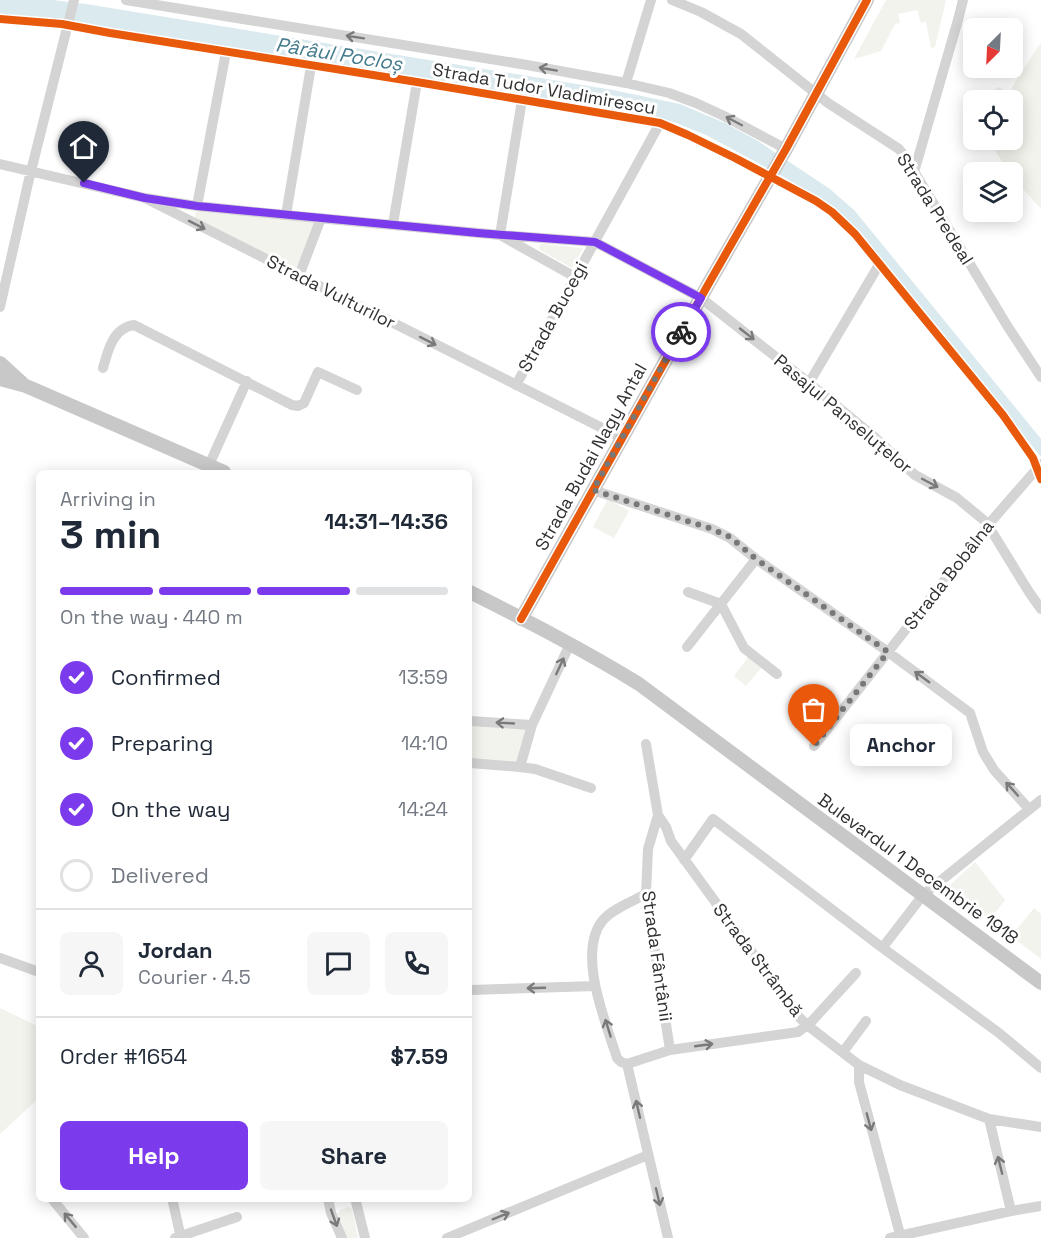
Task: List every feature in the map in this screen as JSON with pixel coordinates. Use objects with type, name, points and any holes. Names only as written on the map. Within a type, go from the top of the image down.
[{"type":"main road","name":"Strada Budai Nagy Antal","points":[[522,619],[867,0]]},
{"type":"main road","points":[[0,363],[26,386]]},
{"type":"main road","points":[[0,379],[26,386],[220,470]]},
{"type":"main road","name":"Bulevardul 1 Decembrie 1918","points":[[472,593],[607,664],[639,684],[1041,983]]},
{"type":"street","points":[[0,307],[74,0]]},
{"type":"street","name":"Strada Tudor Vladimirescu","points":[[126,0],[626,82],[669,93],[696,103],[726,117],[784,152]]},
{"type":"street","points":[[626,82],[651,0]]},
{"type":"street","name":"Strada Predeal","points":[[672,0],[701,12],[741,34],[816,94],[899,149],[1008,327],[1041,376]]},
{"type":"street","points":[[914,172],[963,0]]},
{"type":"street","name":"Strada Tudor Vladimirescu","points":[[0,20],[68,26],[417,82],[660,123],[688,135],[802,194],[832,212],[846,224],[1004,416],[1040,464],[1041,479]]},
{"type":"street","points":[[197,206],[226,52]]},
{"type":"street","points":[[286,214],[310,66]]},
{"type":"street","points":[[393,224],[417,82]]},
{"type":"street","points":[[500,235],[522,100]]},
{"type":"street","name":"Strada Bucegi","points":[[516,385],[660,123]]},
{"type":"street","name":"Strada Vulturilor","points":[[0,164],[145,198],[622,438]]},
{"type":"street","points":[[145,198],[197,206],[595,242]]},
{"type":"street","points":[[299,276],[321,218]]},
{"type":"street","points":[[500,235],[576,277]]},
{"type":"street","name":"Pasajul Panseluțelor","points":[[595,242],[701,298],[872,435],[915,475],[957,498],[988,525]]},
{"type":"street","points":[[809,383],[880,263]]},
{"type":"street","points":[[103,368],[117,333],[125,326],[134,325],[292,405],[298,406],[304,403],[318,372],[357,390]]},
{"type":"street","points":[[209,465],[247,381]]},
{"type":"street","name":"Strada Bobâlna","points":[[814,746],[988,525],[1040,464]]},
{"type":"street","points":[[593,490],[730,537],[756,559],[888,652],[970,713],[983,752],[994,770],[1029,809]]},
{"type":"street","points":[[988,525],[1041,609]]},
{"type":"street","points":[[687,647],[756,559]]},
{"type":"street","points":[[688,591],[722,604],[744,648],[777,674]]},
{"type":"street","points":[[520,767],[532,725],[570,644]]},
{"type":"street","points":[[472,721],[532,725]]},
{"type":"street","name":"Strada Strâmbă","points":[[646,744],[658,815],[671,841],[807,1025],[859,1065],[900,1085],[989,1119],[1041,1127]]},
{"type":"street","points":[[472,763],[535,769],[591,788]]},
{"type":"street","points":[[883,947],[923,895],[1041,800]]},
{"type":"street","name":"Strada Strâmbă","points":[[648,849],[658,815]]},
{"type":"street","points":[[684,860],[713,819],[999,1033],[1041,1068]]},
{"type":"street","points":[[648,849],[671,841]]},
{"type":"street","name":"Strada Fântânii","points":[[648,849],[646,894],[670,1050]]},
{"type":"street","points":[[646,894],[604,919],[596,931],[592,945],[595,986],[617,1058],[621,1062],[627,1064],[670,1050],[798,1032],[856,973]]},
{"type":"street","points":[[0,958],[36,971]]},
{"type":"street","points":[[472,990],[595,986]]},
{"type":"street","points":[[843,1052],[866,1021]]},
{"type":"street","points":[[627,1064],[668,1238]]},
{"type":"street","points":[[859,1065],[859,1082],[897,1237],[1041,1206]]},
{"type":"street","points":[[989,1119],[1011,1211]]},
{"type":"street","points":[[447,1238],[648,1155]]},
{"type":"street","points":[[56,1202],[84,1238]]},
{"type":"street","points":[[173,1202],[179,1237],[237,1218]]},
{"type":"street","points":[[329,1202],[342,1238]]},
{"type":"street","points":[[356,1202],[365,1238]]},
{"type":"shaded area","points":[[886,0],[946,0],[935,47],[931,48],[926,22],[921,23],[917,10],[898,14],[900,23],[895,24],[881,51],[854,59]]},
{"type":"shaded area","points":[[1041,42],[1041,209],[1023,189],[1023,162],[1002,162],[995,150],[1023,150],[1023,90],[1011,90],[1018,78],[1023,78],[1023,70]]},
{"type":"shaded area","points":[[197,210],[316,220],[298,271],[195,218]]},
{"type":"shaded area","points":[[541,244],[583,248],[572,268],[540,250]]},
{"type":"shaded area","points":[[608,499],[629,511],[614,538],[593,527]]},
{"type":"shaded area","points":[[748,657],[762,667],[746,686],[734,676]]},
{"type":"shaded area","points":[[472,724],[528,728],[519,763],[472,759]]},
{"type":"shaded area","points":[[975,862],[1005,900],[989,921],[949,889],[949,886]]},
{"type":"shaded area","points":[[1034,908],[1041,914],[1041,959],[1011,936]]},
{"type":"shaded area","points":[[0,1008],[36,1026],[36,1101],[0,1134]]},
{"type":"shaded area","points":[[348,1207],[352,1209],[358,1238],[345,1238],[338,1214],[340,1210]]},
{"type":"water","name":"Pârâul Pocloș","points":[[0,0],[53,0],[86,4],[613,90],[680,104],[725,123],[758,141],[830,189],[855,211],[1041,439],[1041,457],[853,226],[834,207],[706,135],[671,121],[639,115],[0,15]]},
{"type":"cycle path","points":[[521,619],[786,149],[867,0]]},
{"type":"cycle path","points":[[0,19],[62,24],[417,82],[660,123],[688,135],[816,201],[832,212],[855,234],[1003,415],[1033,458],[1041,479]]},
{"type":"way so far","points":[[681,332],[593,490],[730,537],[756,559],[888,652],[814,746]]},
{"type":"place","name":"Anchor","points":[[814,746]]},
{"type":"route","points":[[84,183],[145,198],[197,206],[595,242],[701,298],[681,332]]}]
